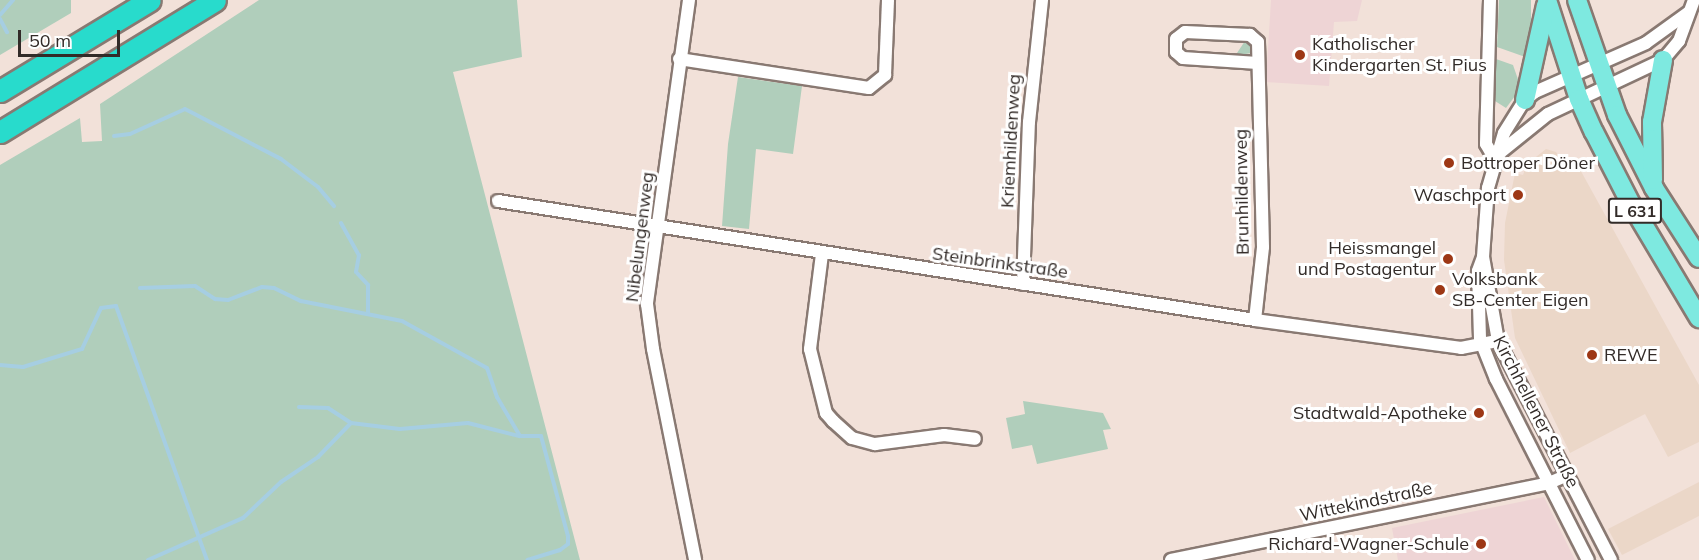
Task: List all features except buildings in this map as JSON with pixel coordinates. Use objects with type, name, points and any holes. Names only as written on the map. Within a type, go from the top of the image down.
[{"type":"highway","points":[[0,91],[150,0]]},
{"type":"highway","points":[[0,132],[215,0]]},
{"type":"main road","name":"L 631","points":[[1546,0],[1579,99],[1631,204],[1699,318]]},
{"type":"main road","points":[[1525,100],[1535,67],[1546,0]]},
{"type":"main road","name":"L 631","points":[[1577,0],[1606,86],[1654,188],[1699,258]]},
{"type":"main road","points":[[1654,188],[1652,123],[1663,60]]},
{"type":"street","name":"Nibelungenweg","points":[[689,0],[679,59],[649,315],[695,560]]},
{"type":"street","points":[[679,59],[870,88],[885,75],[888,0]]},
{"type":"street","name":"Kriemhildenweg","points":[[1023,284],[1029,123],[1042,0]]},
{"type":"street","name":"Kirchhellener Straße","points":[[1490,0],[1486,144],[1494,158]]},
{"type":"street","points":[[1494,158],[1533,123],[1663,60],[1679,41],[1694,0]]},
{"type":"street","name":"Kirchhellener Straße","points":[[1611,560],[1498,341],[1483,257],[1485,207],[1494,158],[1515,111],[1525,100],[1571,76],[1646,43],[1689,12]]},
{"type":"street","name":"Brunhildenweg","points":[[1255,320],[1263,247],[1258,42],[1250,35],[1185,32],[1176,39],[1176,52],[1183,58],[1258,63]]},
{"type":"street","name":"Steinbrinkstraße","points":[[498,201],[822,254],[1255,320],[1461,348],[1482,346],[1498,341]]},
{"type":"street","points":[[822,254],[810,349],[826,413],[852,438],[875,444],[944,435],[975,439]]},
{"type":"street","name":"Kirchhellener Straße","points":[[1483,257],[1478,271],[1477,309],[1482,346],[1588,560]]},
{"type":"street","name":"Wittekindstraße","points":[[1171,560],[1549,483],[1568,475]]},
{"type":"shaded area","name":"Katholischer Kindergarten St. Pius","points":[[1271,0],[1362,0],[1357,21],[1334,22],[1329,86],[1266,82]]},
{"type":"shaded area","points":[[1546,149],[1556,152],[1568,168],[1577,164],[1699,385],[1699,442],[1668,457],[1645,414],[1570,453],[1515,338],[1504,260],[1505,223],[1515,173],[1523,175],[1527,164]]},
{"type":"shaded area","points":[[1699,482],[1699,516],[1622,555],[1608,529]]},
{"type":"shaded area","name":"Richard-Wagner-Schule","points":[[1544,497],[1575,560],[1398,560],[1392,528]]},
{"type":"green space","points":[[0,0],[71,0],[71,13],[0,55]]},
{"type":"green space","points":[[259,0],[517,0],[522,57],[453,72],[580,560],[0,560],[0,165],[80,118],[82,142],[102,141],[100,104]]},
{"type":"green space","points":[[1499,0],[1531,0],[1531,59],[1497,47]]},
{"type":"green space","points":[[1245,41],[1251,45],[1251,53],[1235,56]]},
{"type":"green space","points":[[1496,59],[1513,65],[1521,88],[1506,108],[1495,101]]},
{"type":"green space","points":[[738,77],[802,86],[793,154],[756,149],[749,229],[722,226],[728,144]]},
{"type":"green space","points":[[1023,401],[1103,413],[1111,429],[1103,430],[1108,449],[1037,464],[1032,445],[1012,449],[1006,418],[1025,414]]},
{"type":"waterway","points":[[0,15],[13,0]]},
{"type":"waterway","points":[[0,19],[7,32]]},
{"type":"waterway","points":[[114,136],[130,134],[185,109],[281,159],[318,187],[334,206]]},
{"type":"waterway","points":[[341,223],[359,255],[356,272],[368,285],[368,313]]},
{"type":"waterway","points":[[140,288],[195,286],[215,299],[228,300],[262,287],[274,288],[301,301],[402,321],[487,368],[497,397],[520,436],[541,436],[568,536],[568,544],[560,550],[528,560]]},
{"type":"waterway","points":[[0,365],[23,367],[82,349],[101,308],[116,306],[207,560]]},
{"type":"waterway","points":[[299,407],[328,408],[351,423]]},
{"type":"waterway","points":[[148,560],[243,518],[281,482],[318,457],[351,423],[400,429],[468,423],[519,436]]},
{"type":"place","name":"Katholischer Kindergarten St. Pius","points":[[1300,55]]},
{"type":"place","name":"Bottroper Döner","points":[[1449,163]]},
{"type":"place","name":"Waschport","points":[[1518,195]]},
{"type":"place","name":"Heissmangel und Postagentur","points":[[1448,259]]},
{"type":"place","name":"Volksbank SB-Center Eigen","points":[[1440,290]]},
{"type":"place","name":"REWE","points":[[1592,355]]},
{"type":"place","name":"Stadtwald-Apotheke","points":[[1479,413]]},
{"type":"place","name":"Richard-Wagner-Schule","points":[[1481,544]]}]
